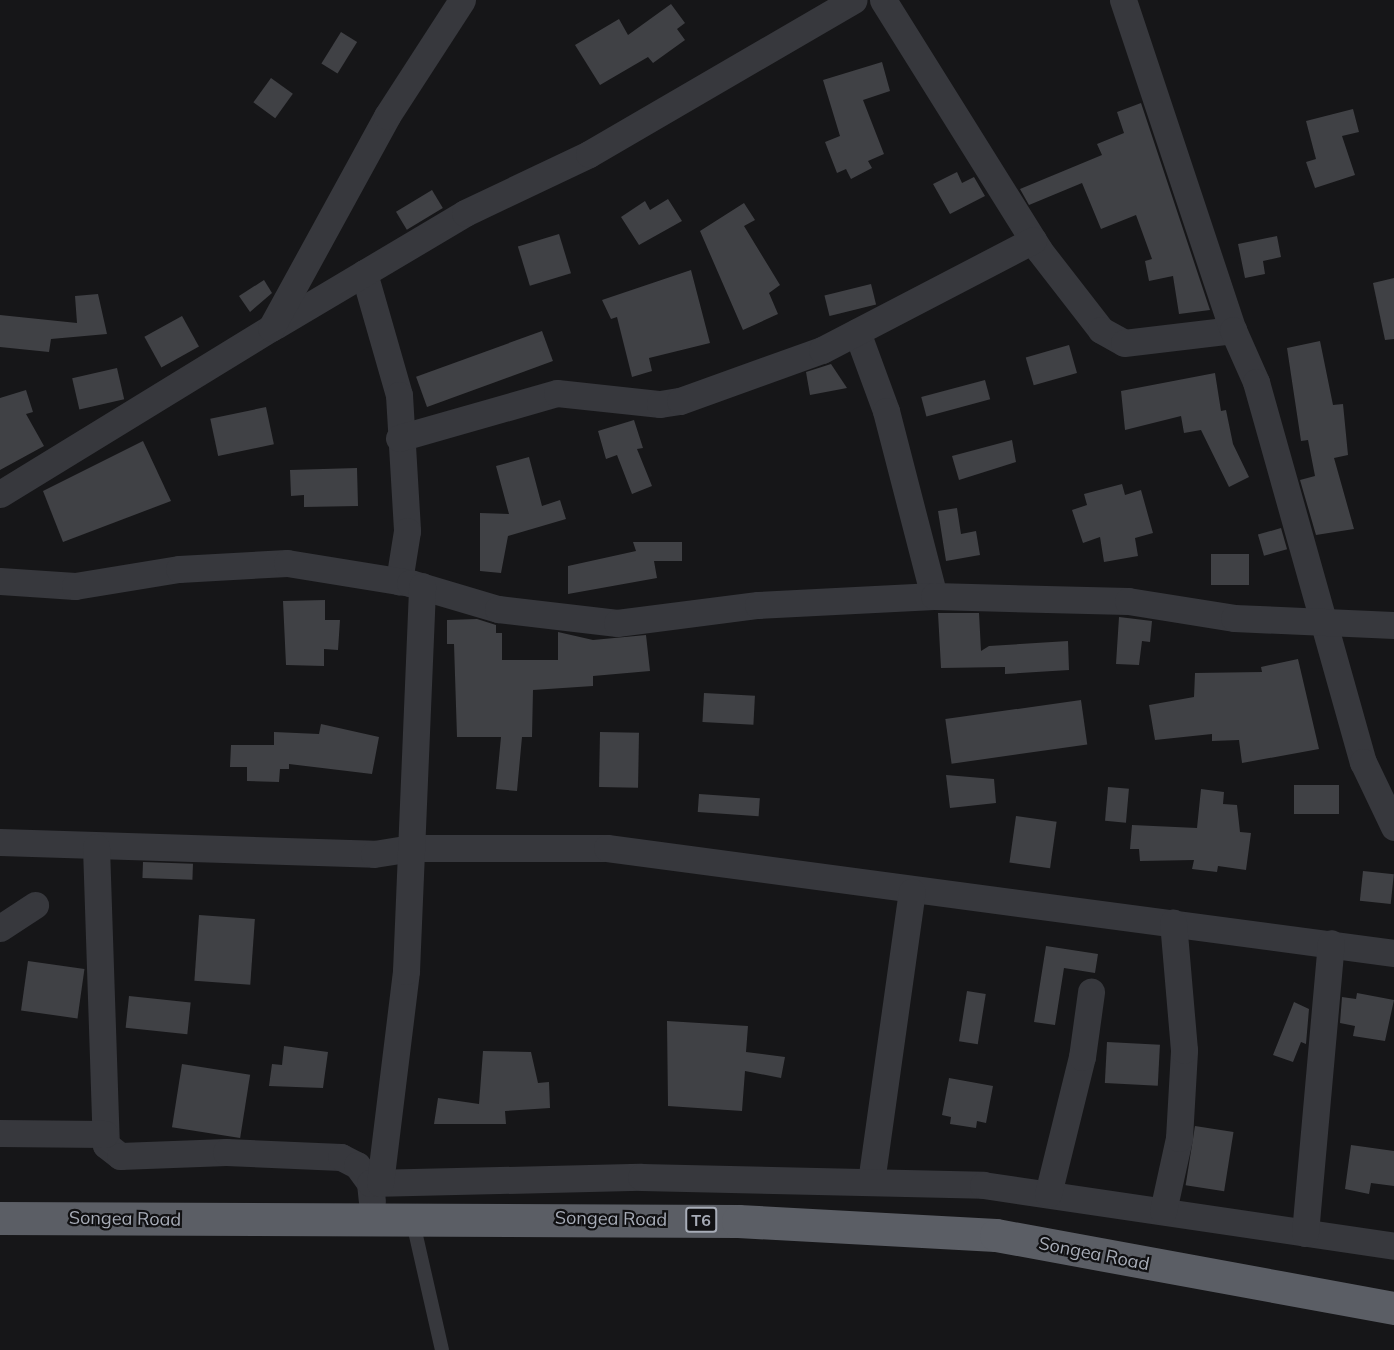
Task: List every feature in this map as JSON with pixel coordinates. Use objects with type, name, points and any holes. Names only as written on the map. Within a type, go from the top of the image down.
[{"type":"highway","name":"Songea Road","points":[[0,1218],[412,1216],[738,1221],[996,1235],[1394,1308]]},
{"type":"street","points":[[271,328],[387,116],[462,0]]},
{"type":"street","points":[[0,494],[271,328],[465,213],[589,154],[854,0]]},
{"type":"street","points":[[883,0],[1033,240],[1079,307],[1124,343],[1233,330]]},
{"type":"street","points":[[1122,0],[1233,330],[1256,382],[1362,762],[1394,827]]},
{"type":"street","points":[[399,438],[557,393],[660,404],[681,401],[857,332],[1033,240]]},
{"type":"street","points":[[364,273],[399,395],[399,438],[411,584],[413,848],[405,971],[375,1183],[374,1217]]},
{"type":"street","points":[[857,332],[886,411],[934,596]]},
{"type":"street","points":[[0,581],[75,586],[178,569],[287,563],[411,584],[498,609],[617,623],[758,605],[934,596],[1128,601],[1234,618],[1321,618],[1394,626]]},
{"type":"street","points":[[0,842],[96,847],[374,854],[413,848],[668,853],[912,892],[1173,922],[1394,953]]},
{"type":"street","points":[[96,847],[105,1134],[106,1145],[120,1156],[226,1152],[341,1158],[357,1165],[375,1183],[640,1177],[983,1185],[1394,1246]]},
{"type":"street","points":[[871,1182],[912,892]]},
{"type":"street","points":[[0,928],[34,905]]},
{"type":"street","points":[[1162,1211],[1179,1138],[1184,1050],[1173,922]]},
{"type":"street","points":[[1305,1233],[1330,943]]},
{"type":"street","points":[[1048,1194],[1082,1057],[1091,992]]},
{"type":"street","points":[[0,1134],[105,1134]]},
{"type":"lane","points":[[412,1216],[442,1350]]},
{"type":"building","points":[[671,4],[685,23],[677,29],[685,40],[653,63],[648,57],[600,85],[575,45],[619,19],[628,35]]},
{"type":"building","points":[[341,32],[357,42],[338,73],[321,63]]},
{"type":"building","points":[[882,62],[890,91],[863,100],[884,154],[868,161],[872,168],[851,179],[846,169],[837,173],[825,142],[840,136],[823,80]]},
{"type":"building","points":[[271,78],[293,94],[275,118],[253,102]]},
{"type":"building","points":[[1141,103],[1210,310],[1179,314],[1173,276],[1149,281],[1145,261],[1152,259],[1136,215],[1101,229],[1082,183],[1029,205],[1020,189],[1102,155],[1097,144],[1124,133],[1117,112]]},
{"type":"building","points":[[1353,109],[1359,132],[1342,136],[1355,175],[1315,188],[1306,162],[1316,159],[1306,121]]},
{"type":"building","points":[[957,172],[962,183],[974,177],[985,196],[950,214],[933,184]]},
{"type":"building","points":[[432,190],[443,208],[407,230],[396,212]]},
{"type":"building","points":[[668,199],[682,221],[639,245],[621,217],[645,201],[650,210]]},
{"type":"building","points":[[744,203],[755,220],[744,226],[780,285],[769,293],[778,314],[743,330],[700,231]]},
{"type":"building","points":[[559,234],[571,273],[530,286],[518,247]]},
{"type":"building","points":[[1277,236],[1281,257],[1263,261],[1265,274],[1245,278],[1238,244]]},
{"type":"building","points":[[691,270],[710,343],[649,358],[652,371],[632,377],[617,317],[611,319],[602,300]]},
{"type":"building","points":[[1394,278],[1394,339],[1385,340],[1373,283]]},
{"type":"building","points":[[264,280],[272,293],[250,312],[239,296]]},
{"type":"building","points":[[871,284],[876,304],[830,316],[824,296]]},
{"type":"building","points":[[98,294],[107,334],[51,339],[49,352],[0,347],[0,315],[77,323],[75,296]]},
{"type":"building","points":[[182,316],[199,347],[161,367],[144,337]]},
{"type":"building","points":[[542,331],[553,361],[427,407],[416,377]]},
{"type":"building","points":[[1320,341],[1333,405],[1343,404],[1348,455],[1334,458],[1354,529],[1316,535],[1300,480],[1315,476],[1308,440],[1301,441],[1287,348]]},
{"type":"building","points":[[1069,345],[1077,373],[1034,385],[1026,357]]},
{"type":"building","points":[[831,364],[847,388],[810,395],[806,372]]},
{"type":"building","points":[[117,368],[124,399],[79,410],[72,378]]},
{"type":"building","points":[[1215,373],[1221,411],[1226,410],[1233,444],[1249,477],[1229,487],[1201,430],[1184,433],[1181,416],[1125,430],[1121,391]]},
{"type":"building","points":[[985,380],[990,399],[926,416],[921,397]]},
{"type":"building","points":[[26,390],[33,412],[26,414],[44,446],[0,470],[0,398]]},
{"type":"building","points":[[266,407],[274,444],[218,456],[210,419]]},
{"type":"building","points":[[634,420],[643,448],[637,449],[652,486],[632,494],[617,455],[606,459],[598,431]]},
{"type":"building","points":[[1012,440],[1016,462],[959,480],[952,456]]},
{"type":"building","points":[[143,441],[171,501],[63,542],[43,491]]},
{"type":"building","points":[[529,457],[542,506],[560,500],[566,519],[508,536],[501,573],[480,571],[480,513],[509,514],[496,466]]},
{"type":"building","points":[[357,468],[358,506],[304,507],[304,495],[291,496],[290,470]]},
{"type":"building","points":[[1122,484],[1125,495],[1141,490],[1153,533],[1135,538],[1138,556],[1104,562],[1100,537],[1083,543],[1072,510],[1087,505],[1084,494]]},
{"type":"building","points":[[957,508],[961,534],[976,531],[980,555],[946,561],[938,511]]},
{"type":"building","points":[[1281,528],[1287,549],[1264,556],[1258,535]]},
{"type":"building","points":[[633,542],[682,542],[682,561],[654,561],[657,578],[568,594],[568,566],[636,551]]},
{"type":"building","points":[[1211,554],[1249,554],[1249,585],[1211,585]]},
{"type":"building","points":[[325,600],[325,620],[340,620],[338,650],[324,649],[324,666],[286,665],[283,601]]},
{"type":"building","points":[[938,613],[979,613],[981,651],[989,646],[1068,641],[1069,670],[1005,674],[1005,667],[941,668]]},
{"type":"building","points":[[1119,617],[1152,621],[1150,642],[1142,641],[1139,665],[1116,664]]},
{"type":"building","points":[[477,619],[496,625],[496,633],[502,633],[502,660],[558,660],[558,632],[593,640],[646,635],[650,671],[593,676],[593,686],[533,690],[532,737],[522,737],[517,791],[496,789],[501,737],[457,737],[454,644],[447,644],[447,620]]},
{"type":"building","points":[[1298,659],[1319,749],[1242,763],[1239,740],[1212,741],[1212,734],[1155,740],[1149,705],[1194,697],[1195,673],[1262,672],[1261,667]]},
{"type":"building","points":[[704,693],[755,696],[753,725],[702,722]]},
{"type":"building","points":[[1081,700],[1087,745],[952,764],[945,719]]},
{"type":"building","points":[[321,724],[379,737],[372,774],[289,764],[289,769],[280,769],[279,782],[247,781],[247,767],[230,767],[231,745],[274,745],[274,732],[319,734]]},
{"type":"building","points":[[600,732],[639,733],[638,788],[599,787]]},
{"type":"building","points":[[946,775],[994,779],[996,803],[950,808]]},
{"type":"building","points":[[1294,785],[1339,785],[1339,814],[1294,814]]},
{"type":"building","points":[[1108,787],[1129,789],[1126,823],[1105,821]]},
{"type":"building","points":[[1201,789],[1224,792],[1223,804],[1237,805],[1240,832],[1251,833],[1246,870],[1218,866],[1217,872],[1192,869],[1194,860],[1140,861],[1139,849],[1130,849],[1132,825],[1197,828]]},
{"type":"building","points":[[699,794],[760,798],[759,816],[698,812]]},
{"type":"building","points":[[1016,816],[1057,822],[1050,868],[1009,863]]},
{"type":"building","points":[[143,862],[193,864],[192,880],[142,878]]},
{"type":"building","points":[[1363,871],[1394,874],[1391,904],[1360,901]]},
{"type":"building","points":[[199,915],[255,919],[250,985],[194,981]]},
{"type":"building","points":[[1046,946],[1098,954],[1095,973],[1064,968],[1055,1025],[1034,1022]]},
{"type":"building","points":[[28,961],[84,969],[77,1018],[21,1011]]},
{"type":"building","points":[[967,991],[986,994],[978,1044],[959,1041]]},
{"type":"building","points":[[1357,993],[1394,1000],[1385,1041],[1353,1036],[1355,1026],[1340,1023],[1342,997],[1356,999]]},
{"type":"building","points":[[129,996],[191,1002],[187,1034],[126,1028]]},
{"type":"building","points":[[1294,1002],[1309,1009],[1306,1044],[1301,1042],[1293,1062],[1273,1055]]},
{"type":"building","points":[[667,1021],[748,1026],[746,1052],[785,1057],[781,1078],[745,1071],[742,1111],[668,1106]]},
{"type":"building","points":[[1107,1042],[1160,1045],[1158,1086],[1105,1083]]},
{"type":"building","points":[[284,1046],[328,1052],[323,1088],[269,1086],[272,1064],[282,1065]]},
{"type":"building","points":[[483,1051],[531,1052],[538,1083],[549,1082],[550,1108],[505,1111],[506,1124],[434,1124],[438,1098],[479,1104]]},
{"type":"building","points":[[182,1064],[250,1075],[240,1138],[172,1127]]},
{"type":"building","points":[[949,1078],[993,1086],[986,1123],[977,1121],[976,1128],[950,1124],[951,1117],[942,1115]]},
{"type":"building","points":[[1195,1126],[1234,1132],[1224,1191],[1186,1185]]},
{"type":"building","points":[[1351,1145],[1394,1151],[1394,1186],[1371,1183],[1369,1194],[1345,1189]]}]
